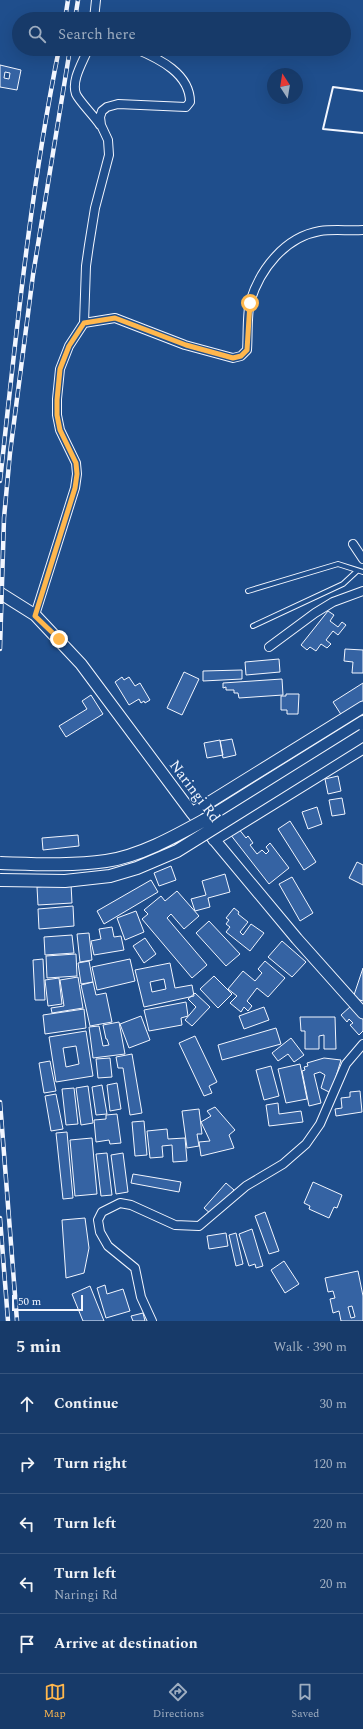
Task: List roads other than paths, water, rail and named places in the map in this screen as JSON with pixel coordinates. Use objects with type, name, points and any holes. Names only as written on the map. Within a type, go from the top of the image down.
[{"type":"main road","points":[[0,863],[68,864],[107,861],[141,851],[172,838],[212,816],[363,722]]},
{"type":"main road","points":[[0,880],[65,881],[110,876],[137,868],[177,851],[220,826],[318,762],[363,735]]},
{"type":"street","points":[[95,12],[96,0]]},
{"type":"street","points":[[35,616],[75,488],[77,474],[76,463],[60,430],[57,415],[60,369],[69,346],[84,323],[86,266],[90,238],[95,208],[109,155],[108,140],[101,125],[76,95],[75,80],[85,56]]},
{"type":"street","points":[[101,125],[100,118],[102,111],[107,106],[131,104],[183,107],[189,105],[190,95],[182,78],[175,71],[153,56]]},
{"type":"street","points":[[84,323],[115,318],[186,345],[233,358],[241,356],[247,350],[250,303],[262,274],[278,253],[301,237],[321,231],[363,230]]},
{"type":"street","points":[[353,544],[363,559]]},
{"type":"street","points":[[269,647],[332,602],[363,591]]},
{"type":"street","name":"Naringi Rd","points":[[0,593],[35,616],[81,664],[192,813],[297,939],[363,1013]]},
{"type":"street","points":[[192,813],[363,708]]},
{"type":"street","points":[[214,840],[363,748]]},
{"type":"street","points":[[152,1321],[141,1297],[135,1268],[108,1246],[100,1232],[98,1220],[102,1212],[120,1203],[131,1205],[175,1225],[199,1226],[246,1186],[283,1164],[306,1144],[320,1124],[346,1064],[363,1044]]},
{"type":"lane","points":[[248,591],[338,564],[363,572]]},
{"type":"lane","points":[[253,626],[343,584],[357,571]]},
{"type":"railway","points":[[66,12],[68,0]]},
{"type":"railway","points":[[76,12],[78,0]]},
{"type":"railway","points":[[0,481],[18,318],[32,210],[58,56]]},
{"type":"railway","points":[[0,649],[4,518],[10,453],[33,275],[69,56]]},
{"type":"railway","points":[[0,1102],[17,1321]]},
{"type":"railway","points":[[0,1218],[8,1321]]}]
